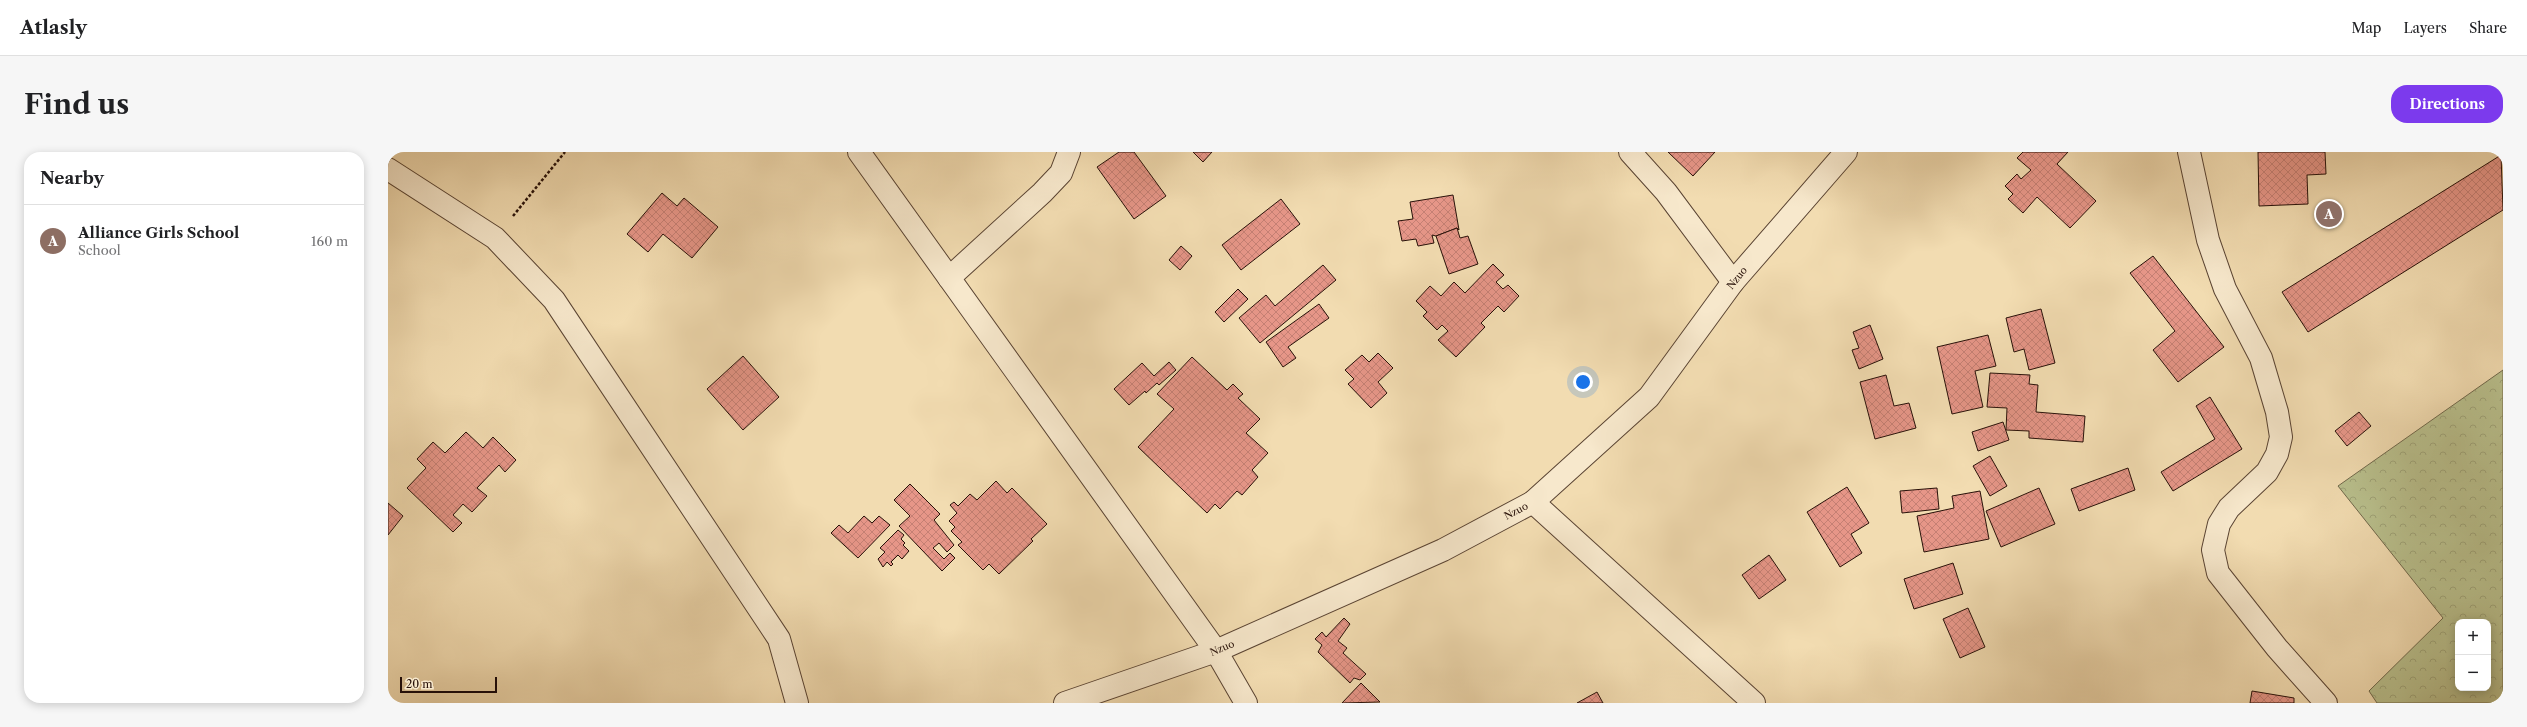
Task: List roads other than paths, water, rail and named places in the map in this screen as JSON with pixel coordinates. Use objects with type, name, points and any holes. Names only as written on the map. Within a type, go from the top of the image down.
[{"type":"street","points":[[859,152],[1216,651],[1246,703]]},
{"type":"street","points":[[949,278],[1042,193],[1061,173],[1069,152]]},
{"type":"street","points":[[1630,152],[1666,192],[1733,282]]},
{"type":"street","name":"Nzuo","points":[[1065,703],[1216,651],[1443,550],[1533,502],[1649,397],[1733,282],[1846,152]]},
{"type":"street","points":[[2189,152],[2208,240],[2225,289],[2261,358],[2277,412],[2281,437],[2277,454],[2267,472],[2229,508],[2219,524],[2213,550],[2218,573],[2277,648],[2326,703]]},
{"type":"street","points":[[388,169],[495,238],[554,300],[779,639],[797,703]]},
{"type":"street","points":[[1533,502],[1754,703]]},
{"type":"place","name":"Alliance Girls School","points":[[2329,214]]}]
